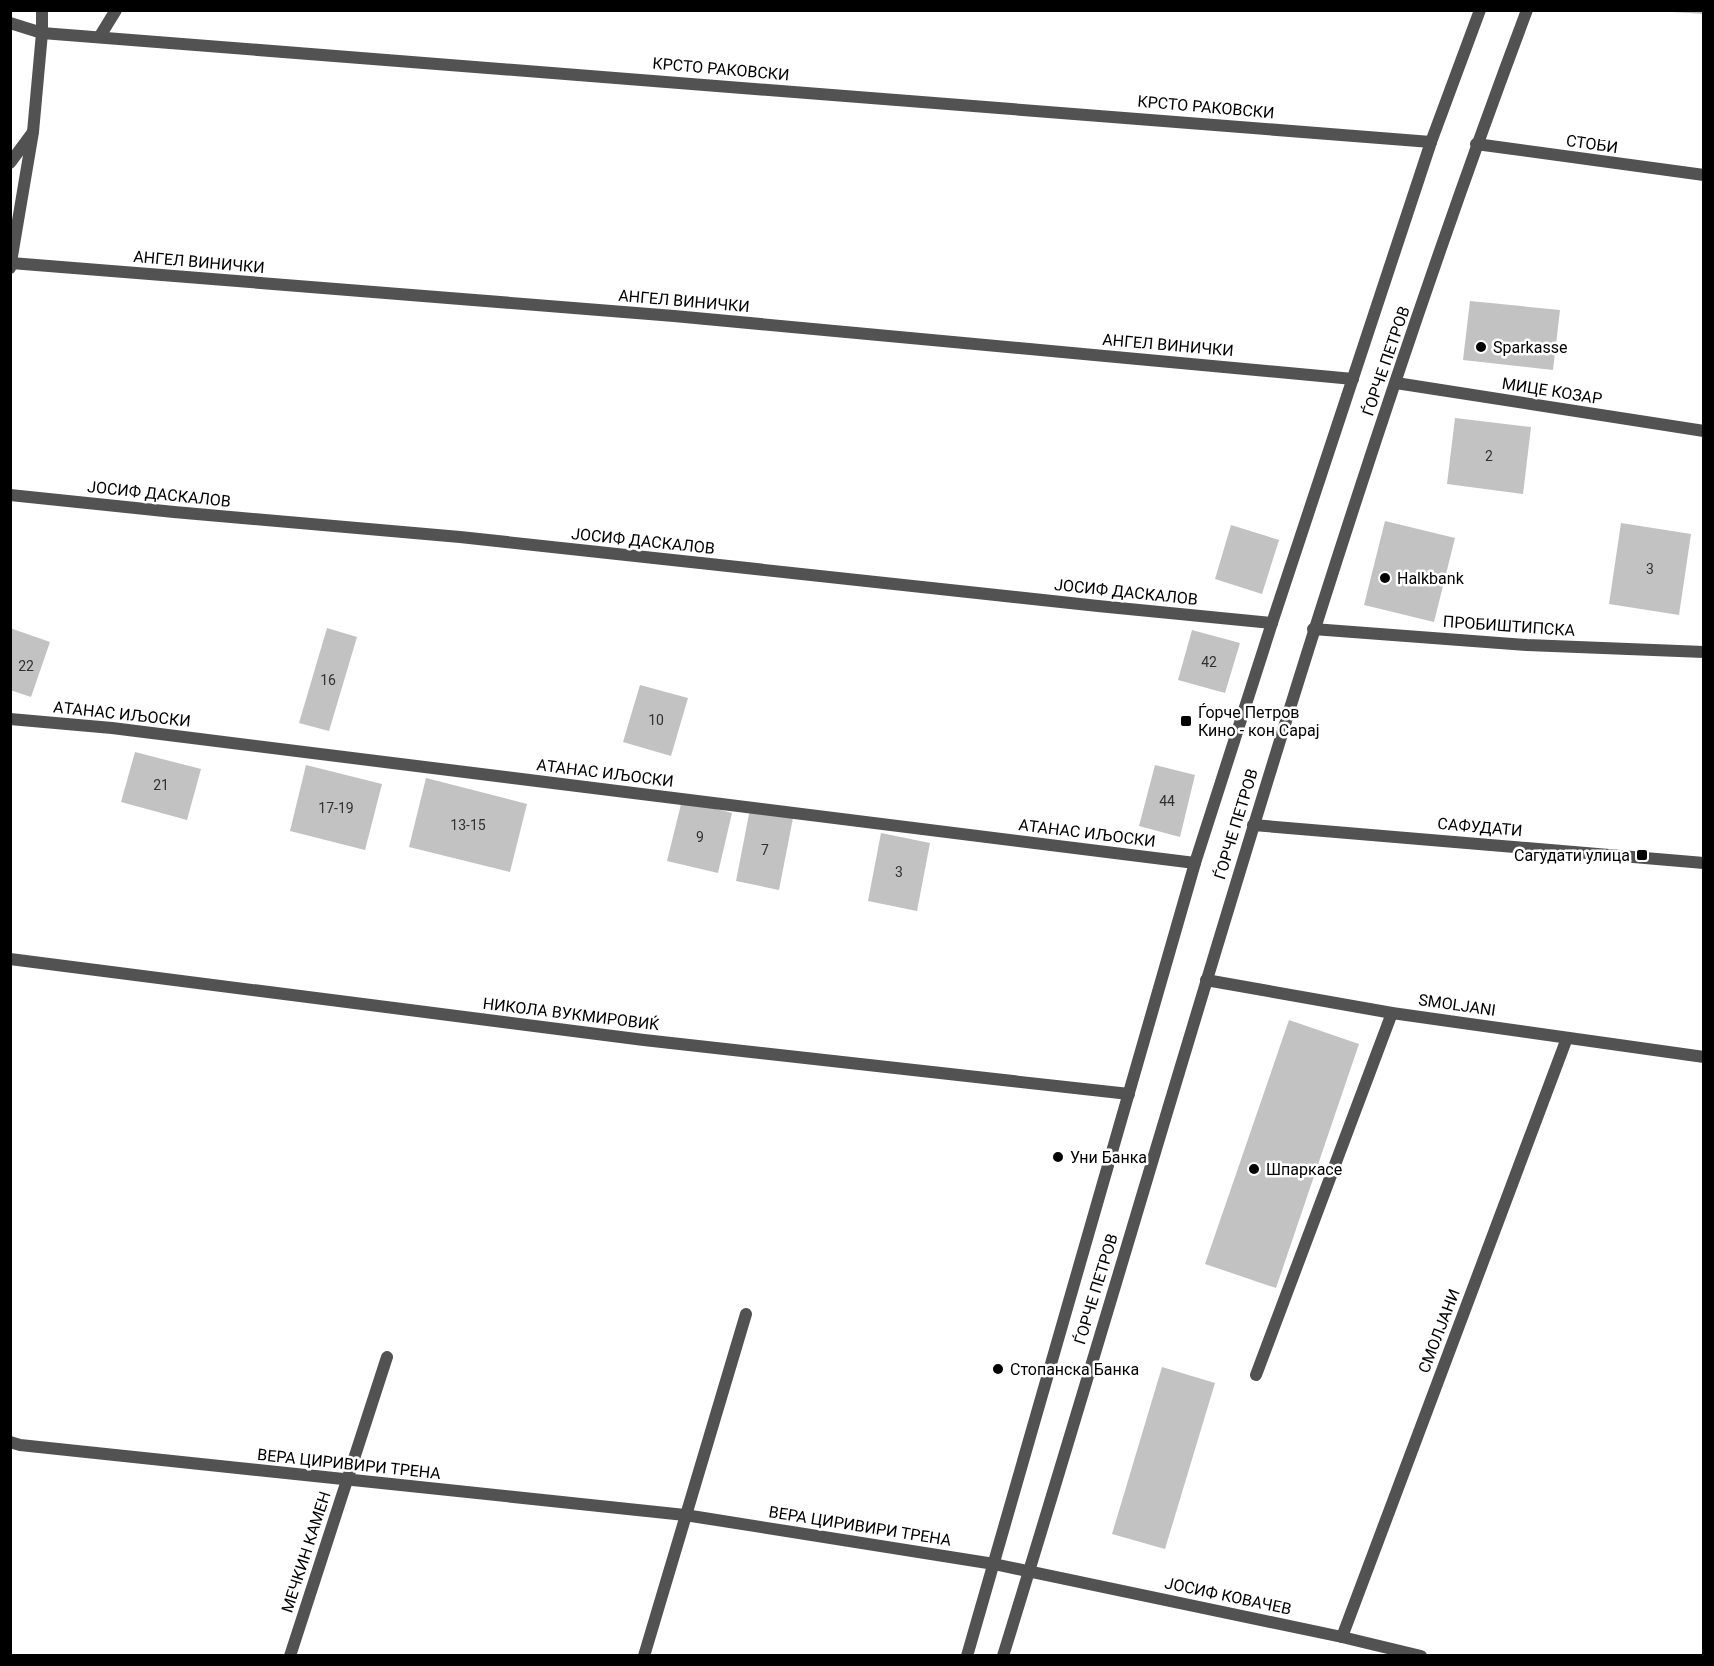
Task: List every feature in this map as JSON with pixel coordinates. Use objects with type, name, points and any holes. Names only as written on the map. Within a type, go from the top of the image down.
[{"type":"street","points":[[11,266],[33,132],[42,10]]},
{"type":"street","points":[[100,36],[116,10]]},
{"type":"street","name":"ЃОРЧЕ ПЕТРОВ","points":[[967,1656],[1195,863],[1431,142],[1480,10]]},
{"type":"street","name":"ЃОРЧЕ ПЕТРОВ","points":[[1003,1656],[1314,629],[1476,144],[1527,10]]},
{"type":"street","name":"КРСТО РАКОВСКИ","points":[[10,23],[42,33],[1431,142]]},
{"type":"street","points":[[10,164],[33,132]]},
{"type":"street","name":"СТОБИ","points":[[1476,144],[1704,175]]},
{"type":"street","name":"АНГЕЛ ВИНИЧКИ","points":[[11,266],[674,316],[1353,379]]},
{"type":"street","name":"МИЦЕ КОЗАР","points":[[1396,383],[1704,431]]},
{"type":"street","name":"ЈОСИФ ДАСКАЛОВ","points":[[10,495],[460,537],[1272,623]]},
{"type":"street","name":"ПРОБИШТИПСКА","points":[[1314,629],[1527,645],[1704,652]]},
{"type":"street","name":"AТАНАС ИЉОСКИ","points":[[10,719],[112,728],[1195,863]]},
{"type":"street","name":"САФУДАТИ","points":[[1253,825],[1704,863]]},
{"type":"street","name":"НИКОЛА ВУКМИРОВИЌ","points":[[10,959],[644,1040],[1129,1094]]},
{"type":"street","name":"SMOLJANI","points":[[1206,980],[1392,1013],[1704,1057]]},
{"type":"street","points":[[1256,1375],[1392,1013]]},
{"type":"street","name":"СМОЛЈАНИ","points":[[1342,1636],[1567,1038]]},
{"type":"street","points":[[645,1656],[746,1314]]},
{"type":"street","name":"МЕЧКИН КАМЕН","points":[[290,1656],[387,1357]]},
{"type":"street","name":"ВЕРА ЦИРИВИРИ ТРЕНА","points":[[10,1442],[685,1515],[994,1564],[1028,1573]]},
{"type":"street","name":"ЈОСИФ КОВАЧЕВ","points":[[1028,1573],[1342,1636],[1421,1656]]},
{"type":"building","points":[[1672,10],[1704,10],[1704,14],[1672,12]]},
{"type":"building","points":[[1470,301],[1560,310],[1553,370],[1463,360]]},
{"type":"building","points":[[1455,418],[1531,427],[1523,494],[1447,484]]},
{"type":"building","points":[[1385,521],[1455,538],[1434,622],[1364,605]]},
{"type":"building","points":[[1621,523],[1691,534],[1679,615],[1609,604]]},
{"type":"building","points":[[1231,525],[1279,540],[1262,594],[1215,579]]},
{"type":"building","points":[[10,628],[50,642],[31,697],[10,690]]},
{"type":"building","points":[[327,628],[357,637],[329,731],[299,723]]},
{"type":"building","points":[[1192,630],[1240,643],[1225,693],[1178,680]]},
{"type":"building","points":[[640,685],[688,698],[671,756],[623,742]]},
{"type":"building","points":[[135,752],[201,769],[187,820],[121,802]]},
{"type":"building","points":[[306,765],[382,784],[365,850],[290,831]]},
{"type":"building","points":[[1155,765],[1195,775],[1180,837],[1139,826]]},
{"type":"building","points":[[426,778],[527,804],[510,872],[409,847]]},
{"type":"building","points":[[682,800],[732,813],[718,873],[667,861]]},
{"type":"building","points":[[750,809],[793,818],[779,890],[736,881]]},
{"type":"building","points":[[881,833],[930,843],[917,911],[868,901]]},
{"type":"building","points":[[1289,1020],[1359,1044],[1276,1288],[1205,1264]]},
{"type":"building","points":[[1162,1367],[1215,1383],[1165,1549],[1112,1534]]},
{"type":"place","name":"Sparkasse","points":[[1481,347]]},
{"type":"place","name":"Halkbank","points":[[1385,578]]},
{"type":"place","name":"Ѓорче Петров Кино - кон Сарај","points":[[1186,721]]},
{"type":"place","name":"Сагудати улица","points":[[1642,855]]},
{"type":"place","name":"Уни Банка","points":[[1058,1157]]},
{"type":"place","name":"Шпаркасе","points":[[1254,1169]]},
{"type":"place","name":"Стопанска Банка","points":[[998,1369]]}]
